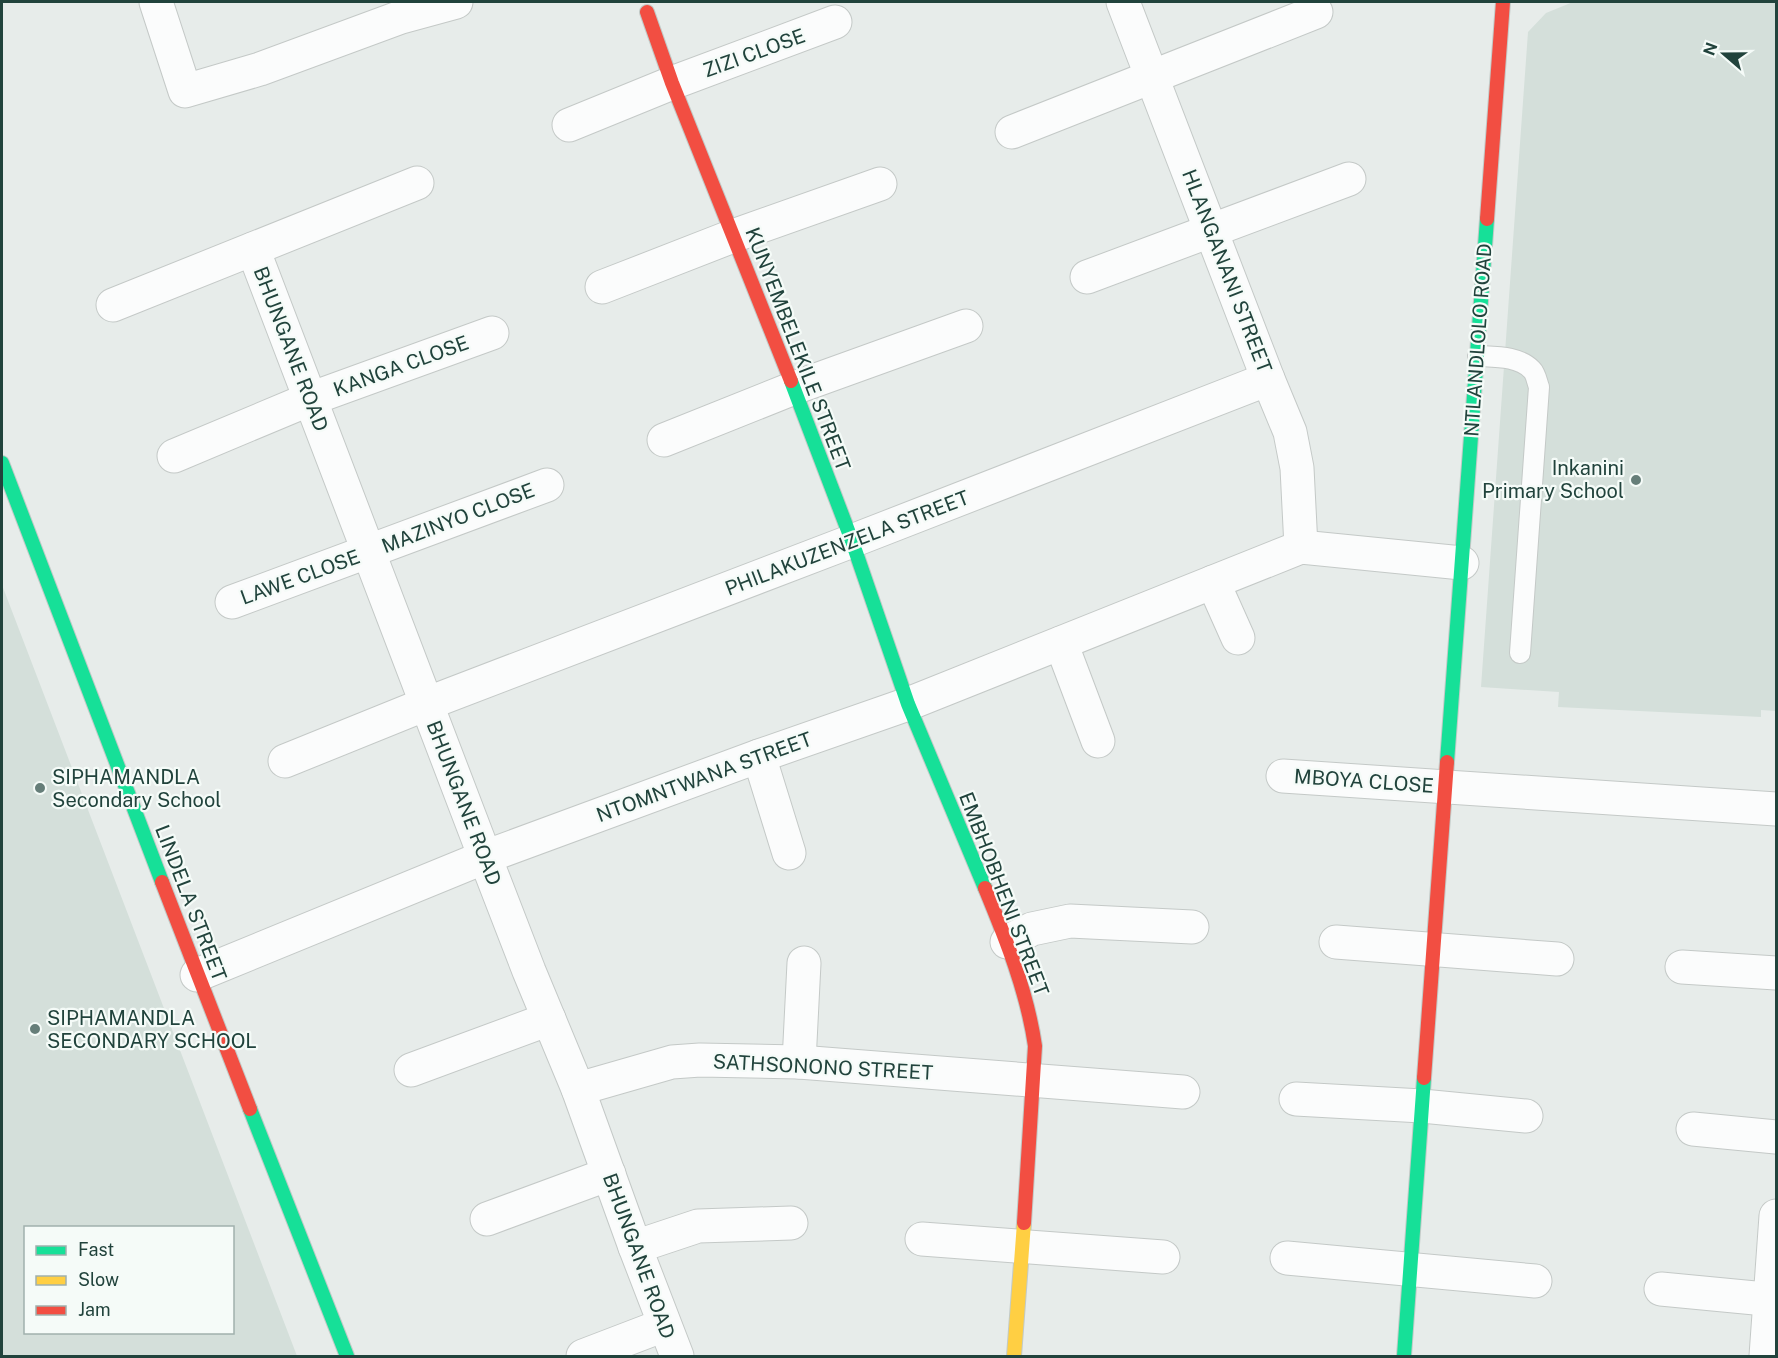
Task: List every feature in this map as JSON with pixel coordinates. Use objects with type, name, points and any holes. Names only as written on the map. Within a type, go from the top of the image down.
[{"type":"street","points":[[156,2],[185,90],[260,69],[400,17],[456,2]]},
{"type":"street","name":"HLANGANANI STREET","points":[[1123,2],[1290,432],[1297,468],[1301,547]]},
{"type":"street","name":"NTLANDLOLO ROAD","points":[[1404,1356],[1503,2]]},
{"type":"street","name":"KUNYEMBELEKILE STREET","points":[[647,12],[672,83],[794,388],[852,541],[908,704]]},
{"type":"street","points":[[1012,132],[1316,12]]},
{"type":"street","name":"ZIZI CLOSE","points":[[569,125],[672,83],[835,22]]},
{"type":"street","points":[[1088,277],[1349,179]]},
{"type":"street","points":[[113,304],[417,183]]},
{"type":"street","points":[[602,287],[733,236],[880,184]]},
{"type":"street","name":"BHUNGANE ROAD","points":[[253,249],[485,857],[579,1089],[635,1247],[677,1356]]},
{"type":"street","points":[[664,440],[794,388],[966,326]]},
{"type":"street","name":"KANGA CLOSE","points":[[174,456],[310,399],[492,333]]},
{"type":"street","name":"PHILAKUZENZELA STREET","points":[[285,761],[426,704],[1268,379]]},
{"type":"street","name":"LINDELA STREET","points":[[2,463],[197,975],[347,1356]]},
{"type":"street","name":"MAZINYO CLOSE","points":[[368,552],[547,484]]},
{"type":"street","name":"NTOMNTWANA STREET","points":[[197,975],[485,857],[908,704],[1301,547],[1462,563]]},
{"type":"street","name":"LAWE CLOSE","points":[[232,602],[368,552]]},
{"type":"street","points":[[1213,582],[1238,638]]},
{"type":"street","points":[[1061,643],[1098,741]]},
{"type":"street","name":"EMBHOBHENI STREET","points":[[908,704],[1006,942],[1031,1019],[1035,1046],[1034,1081],[1014,1356]]},
{"type":"street","points":[[759,756],[789,853]]},
{"type":"street","name":"MBOYA CLOSE","points":[[1283,776],[1445,786]]},
{"type":"street","points":[[1445,786],[1776,809]]},
{"type":"street","points":[[1006,942],[1032,929],[1070,921],[1192,927]]},
{"type":"street","points":[[1336,942],[1557,959]]},
{"type":"street","points":[[799,1062],[804,963]]},
{"type":"street","points":[[1682,967],[1776,973]]},
{"type":"street","points":[[411,1070],[549,1018]]},
{"type":"street","name":"SATHSONONO STREET","points":[[579,1089],[672,1062],[799,1062],[1183,1092]]},
{"type":"street","points":[[1296,1100],[1422,1106],[1526,1116]]},
{"type":"street","points":[[1693,1129],[1776,1137]]},
{"type":"street","points":[[487,1219],[609,1174]]},
{"type":"street","points":[[1766,1356],[1773,1300],[1776,1216]]},
{"type":"street","points":[[635,1247],[698,1226],[791,1223]]},
{"type":"street","points":[[922,1239],[1163,1257]]},
{"type":"street","points":[[1287,1258],[1534,1281]]},
{"type":"street","points":[[1661,1289],[1773,1300]]},
{"type":"street","points":[[583,1356],[664,1325]]},
{"type":"lane","points":[[1478,356],[1522,362],[1534,371],[1539,387],[1520,653]]},
{"type":"shaded area","name":"Inkanini Primary School","points":[[1573,2],[1776,2],[1776,711],[1761,710],[1761,717],[1558,707],[1559,692],[1481,687],[1528,32],[1546,13]]},
{"type":"shaded area","name":"SIPHAMANDLA Secondary School","points":[[2,585],[297,1356],[2,1356]]},
{"type":"traffic: fast","points":[[1447,762],[1487,219]]},
{"type":"traffic: fast","points":[[791,381],[852,541],[908,704],[985,888]]},
{"type":"traffic: fast","points":[[2,463],[162,882]]},
{"type":"traffic: fast","points":[[1404,1356],[1424,1078]]},
{"type":"traffic: fast","points":[[250,1109],[347,1356]]},
{"type":"traffic: slow","points":[[1014,1356],[1024,1223]]},
{"type":"traffic: jam","points":[[1487,219],[1503,2]]},
{"type":"traffic: jam","points":[[647,12],[672,83],[791,381]]},
{"type":"traffic: jam","points":[[1424,1078],[1447,762]]},
{"type":"traffic: jam","points":[[162,882],[250,1109]]},
{"type":"traffic: jam","points":[[985,888],[1021,985],[1035,1046],[1024,1223]]},
{"type":"place","name":"Inkanini Primary School","points":[[1636,480]]},
{"type":"place","name":"SIPHAMANDLA Secondary School","points":[[40,788]]},
{"type":"place","name":"SIPHAMANDLA SECONDARY SCHOOL","points":[[35,1029]]}]
